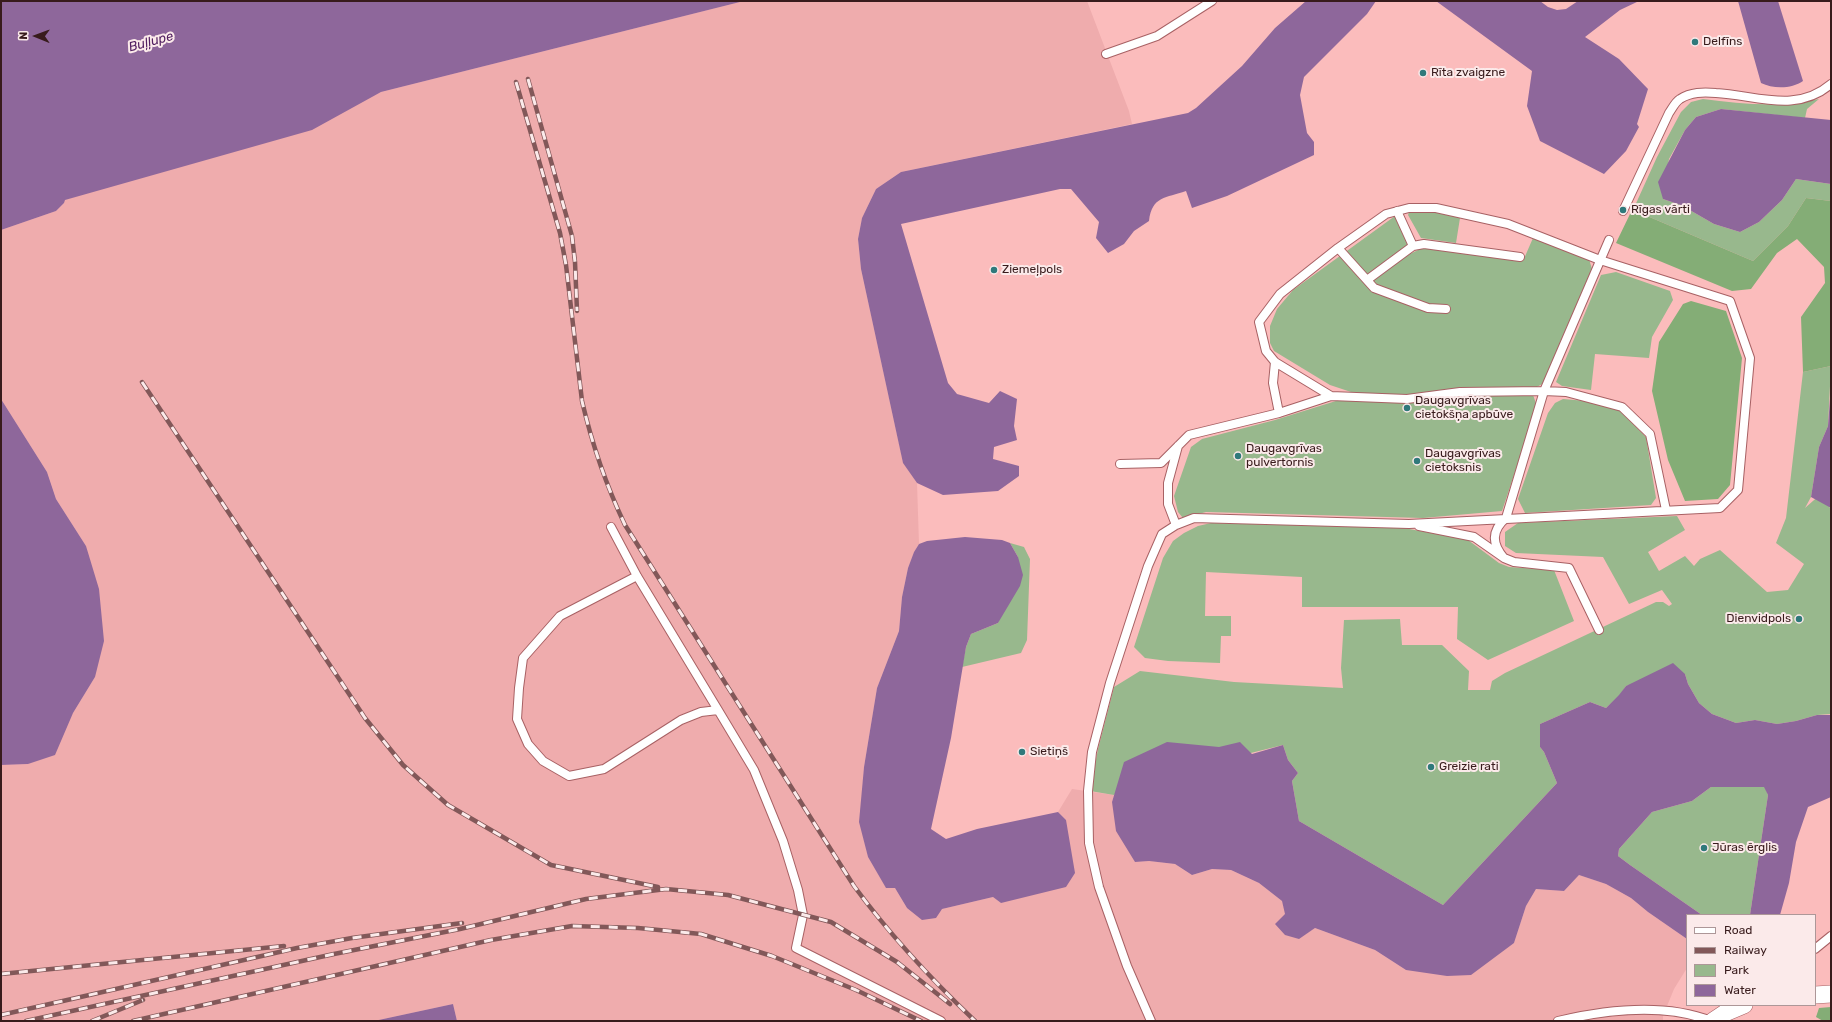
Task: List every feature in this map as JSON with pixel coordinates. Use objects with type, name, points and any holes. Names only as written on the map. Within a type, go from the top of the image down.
[{"type":"street","points":[[1816,995],[1831,994]]},
{"type":"street","points":[[1712,1021],[1725,1013],[1742,1006]]},
{"type":"lane","points":[[1106,54],[1157,36],[1212,1]]},
{"type":"lane","points":[[1623,211],[1668,113],[1678,99],[1696,92],[1734,94],[1756,99],[1795,101],[1806,99],[1822,92],[1831,84]]},
{"type":"lane","points":[[1151,1021],[1126,966],[1099,888],[1089,843],[1088,791],[1092,752],[1107,696],[1148,566],[1162,534],[1176,525],[1194,518],[1409,524],[1720,508],[1738,490],[1750,358],[1730,301],[1600,260],[1508,224],[1436,208],[1409,208],[1386,214],[1338,248],[1280,294],[1260,322],[1266,351],[1275,362],[1331,396]]},
{"type":"lane","points":[[1396,211],[1413,246]]},
{"type":"lane","points":[[1504,558],[1495,545],[1495,535],[1499,525],[1506,518],[1544,391],[1609,240]]},
{"type":"lane","points":[[1367,280],[1413,246],[1424,244],[1520,257]]},
{"type":"lane","points":[[1338,248],[1374,288],[1428,308],[1446,309]]},
{"type":"lane","points":[[1275,362],[1273,382],[1279,413]]},
{"type":"lane","points":[[1120,464],[1161,463],[1189,435],[1279,413],[1331,396],[1407,399],[1460,392],[1566,392],[1622,407],[1650,434],[1666,510]]},
{"type":"lane","points":[[1176,525],[1168,504],[1168,483],[1179,446]]},
{"type":"lane","points":[[1409,524],[1474,538],[1504,558],[1514,562],[1569,568],[1599,630]]},
{"type":"lane","points":[[611,527],[637,576],[754,770],[783,841],[798,890],[803,915],[796,948],[941,1021]]},
{"type":"lane","points":[[637,576],[560,616],[523,658],[519,688],[518,719],[528,744],[543,761],[569,776],[604,769],[681,720],[701,712],[718,710]]},
{"type":"lane","points":[[1816,948],[1831,936]]},
{"type":"lane","points":[[1558,1021],[1590,1013],[1666,1010],[1697,1015],[1712,1021]]},
{"type":"shaded area","points":[[744,1],[1087,1],[1129,111],[1132,124],[901,172],[876,189],[862,218],[858,239],[861,269],[903,462],[917,483],[919,544],[914,552],[908,568],[902,597],[899,631],[877,688],[864,767],[860,822],[868,857],[886,887],[895,888],[907,908],[942,909],[993,897],[1001,903],[1066,820],[1058,812],[1072,789],[1114,795],[1112,802],[1135,862],[1149,861],[1175,864],[1192,875],[1212,869],[1231,870],[1259,883],[1282,901],[1286,914],[1299,938],[1315,928],[1375,950],[1406,970],[1514,943],[1526,906],[1536,889],[1564,891],[1579,875],[1606,884],[1631,898],[1648,912],[1686,938],[1686,970],[1674,989],[1663,1016],[1663,1021],[457,1021],[453,1004],[374,1021],[1,1021],[1,765],[28,764],[73,713],[95,677],[86,546],[56,499],[47,472],[1,399],[1,230],[56,211],[64,203],[64,200],[368,98],[381,92]]},
{"type":"green space","points":[[1703,99],[1747,104],[1790,104],[1819,99],[1807,109],[1805,118],[1721,109],[1696,117],[1685,130],[1669,159],[1663,199],[1681,205],[1714,224],[1740,232],[1759,222],[1782,200],[1796,179],[1831,184],[1831,201],[1806,198],[1788,226],[1753,261],[1633,210],[1657,157],[1681,112],[1691,102]]},
{"type":"green space","points":[[1806,198],[1831,201],[1831,366],[1803,372],[1801,317],[1825,283],[1824,267],[1797,239],[1777,253],[1751,289],[1732,291],[1616,243],[1633,210],[1753,261],[1788,226]]},
{"type":"green space","points":[[1410,210],[1437,212],[1460,218],[1456,243],[1421,238],[1408,215]]},
{"type":"green space","points":[[1395,216],[1410,243],[1403,248],[1408,255],[1424,247],[1523,261],[1533,238],[1589,259],[1592,269],[1544,383],[1535,388],[1407,396],[1354,393],[1330,385],[1274,351],[1270,343],[1270,326],[1277,309],[1293,290]]},
{"type":"green space","points":[[1616,272],[1670,291],[1673,300],[1652,337],[1649,358],[1595,354],[1591,390],[1562,386],[1556,382],[1601,275]]},
{"type":"green space","points":[[1691,301],[1726,311],[1742,358],[1730,485],[1718,499],[1685,501],[1668,460],[1652,391],[1659,342],[1683,304]]},
{"type":"green space","points":[[1831,366],[1828,426],[1819,447],[1811,497],[1805,508],[1822,493],[1831,510],[1831,714],[1817,715],[1796,721],[1777,724],[1755,720],[1736,723],[1712,714],[1699,703],[1688,684],[1685,674],[1626,686],[1620,695],[1606,708],[1590,702],[1540,724],[1540,747],[1544,752],[1557,783],[1443,905],[1299,821],[1292,781],[1298,773],[1288,760],[1283,745],[1126,784],[1114,795],[1090,791],[1098,749],[1114,687],[1140,671],[1234,682],[1343,688],[1341,668],[1344,620],[1400,619],[1402,645],[1442,645],[1469,671],[1468,690],[1490,690],[1492,681],[1505,673],[1656,602],[1663,602],[1669,606],[1672,604],[1662,590],[1629,604],[1603,557],[1516,553],[1505,546],[1505,532],[1518,523],[1677,516],[1685,530],[1648,552],[1659,571],[1685,556],[1694,566],[1700,559],[1720,550],[1767,592],[1788,590],[1804,564],[1776,543],[1786,518],[1803,372]]},
{"type":"green space","points":[[1533,395],[1537,406],[1502,511],[1423,518],[1206,512],[1183,518],[1178,512],[1174,496],[1191,447],[1202,439],[1275,420],[1339,400],[1408,402],[1461,396]]},
{"type":"green space","points":[[1563,399],[1586,401],[1619,410],[1646,437],[1656,498],[1651,505],[1525,513],[1518,499],[1548,413],[1555,403]]},
{"type":"green space","points":[[1211,523],[1404,528],[1468,540],[1499,563],[1509,567],[1554,570],[1574,621],[1488,660],[1457,639],[1458,607],[1302,607],[1302,577],[1206,572],[1205,616],[1231,616],[1231,636],[1221,636],[1220,663],[1168,661],[1145,658],[1134,647],[1163,558],[1173,541],[1184,533],[1198,526]]},
{"type":"green space","points":[[1010,543],[1024,547],[1030,559],[1027,640],[1021,653],[962,667],[966,647],[971,634],[998,623],[1018,557]]},
{"type":"green space","points":[[1711,787],[1765,787],[1768,795],[1750,914],[1701,914],[1618,856],[1619,849],[1652,812],[1692,801]]},
{"type":"green space","points":[[1831,1007],[1831,1021],[1823,1021],[1816,1017],[1819,1008]]},
{"type":"water","name":"Buļļupe","points":[[1,1],[744,1],[381,92],[312,130],[65,200],[56,211],[1,230]]},
{"type":"water","points":[[1306,1],[1376,1],[1367,14],[1304,77],[1300,95],[1307,133],[1314,142],[1314,155],[1227,196],[1192,208],[1186,191],[1161,199],[1153,207],[1149,221],[1134,231],[1124,244],[1108,253],[1096,238],[1099,222],[1071,189],[1060,189],[901,224],[948,383],[957,394],[989,403],[1000,391],[1017,399],[1014,426],[1017,440],[994,447],[993,459],[1019,466],[1019,476],[998,491],[943,495],[917,483],[903,463],[861,269],[858,239],[862,218],[876,189],[901,172],[1188,113],[1196,108],[1242,66],[1275,28]]},
{"type":"water","points":[[1436,1],[1540,1],[1548,7],[1557,10],[1566,9],[1578,1],[1639,1],[1620,10],[1585,37],[1619,59],[1648,89],[1637,124],[1639,127],[1626,151],[1604,174],[1540,141],[1527,106],[1532,71]]},
{"type":"water","points":[[1738,1],[1778,1],[1803,81],[1799,84],[1788,87],[1777,87],[1761,83]]},
{"type":"water","points":[[1721,109],[1831,120],[1831,184],[1796,179],[1782,200],[1759,222],[1740,232],[1714,224],[1681,205],[1663,199],[1658,182],[1685,130],[1696,117]]},
{"type":"water","points":[[1831,385],[1831,508],[1811,497],[1819,447],[1828,426]]},
{"type":"water","points":[[1,399],[47,472],[56,499],[86,546],[99,589],[104,641],[95,677],[73,713],[55,755],[28,764],[1,765]]},
{"type":"water","points":[[965,537],[1002,540],[1010,543],[1018,557],[1023,575],[1020,586],[998,623],[971,634],[966,647],[951,738],[931,829],[946,839],[977,829],[1058,812],[1066,820],[1075,873],[1066,887],[1001,903],[993,897],[942,909],[936,918],[922,920],[907,908],[895,888],[886,888],[868,857],[859,822],[864,767],[877,688],[899,631],[902,597],[908,568],[914,552],[919,544],[927,541]]},
{"type":"water","points":[[1673,663],[1685,674],[1688,684],[1699,703],[1712,714],[1736,723],[1755,720],[1777,724],[1796,721],[1817,715],[1831,715],[1831,797],[1808,807],[1796,842],[1789,883],[1780,914],[1750,914],[1768,795],[1764,787],[1711,787],[1692,801],[1652,812],[1619,849],[1618,856],[1701,914],[1686,914],[1686,938],[1648,912],[1631,898],[1606,884],[1579,875],[1564,891],[1536,889],[1526,906],[1514,943],[1471,975],[1447,976],[1406,970],[1375,950],[1315,928],[1299,939],[1285,935],[1275,924],[1285,914],[1282,901],[1259,883],[1231,870],[1212,869],[1192,875],[1175,864],[1149,861],[1135,862],[1116,831],[1112,802],[1124,762],[1167,742],[1219,747],[1240,742],[1252,754],[1283,745],[1288,760],[1298,773],[1292,781],[1299,821],[1443,905],[1557,783],[1544,752],[1540,747],[1540,724],[1590,702],[1606,708],[1626,686]]},
{"type":"water","points":[[453,1004],[457,1021],[374,1021]]},
{"type":"railway","points":[[528,79],[572,236],[575,262],[577,311]]},
{"type":"railway","points":[[516,82],[560,233],[566,265],[582,401],[595,449],[625,525],[854,886],[882,922],[912,956],[975,1021]]},
{"type":"railway","points":[[142,382],[365,718],[403,765],[448,805],[551,865],[658,887]]},
{"type":"railway","points":[[26,1021],[334,954],[460,929],[586,899],[666,889],[728,895],[831,922],[897,962],[950,1004]]},
{"type":"railway","points":[[1,1015],[297,948],[352,938],[462,923]]},
{"type":"railway","points":[[133,1021],[491,940],[572,926],[638,928],[701,934],[772,956],[856,990],[921,1021]]},
{"type":"railway","points":[[1,974],[284,946]]},
{"type":"railway","points":[[92,1021],[143,1000]]},
{"type":"place","name":"Delfīns","points":[[1695,42]]},
{"type":"place","name":"Rīta zvaigzne","points":[[1423,73]]},
{"type":"place","name":"Rīgas vārti","points":[[1623,210]]},
{"type":"place","name":"Ziemeļpols","points":[[994,270]]},
{"type":"place","name":"Daugavgrīvas cietokšņa apbūve","points":[[1407,408]]},
{"type":"place","name":"Daugavgrīvas pulvertornis","points":[[1238,456]]},
{"type":"place","name":"Daugavgrīvas cietoksnis","points":[[1417,461]]},
{"type":"place","name":"Dienvidpols","points":[[1799,619]]},
{"type":"place","name":"Sietiņš","points":[[1022,752]]},
{"type":"place","name":"Greizie rati","points":[[1431,767]]},
{"type":"place","name":"Jūras ērglis","points":[[1704,848]]}]
